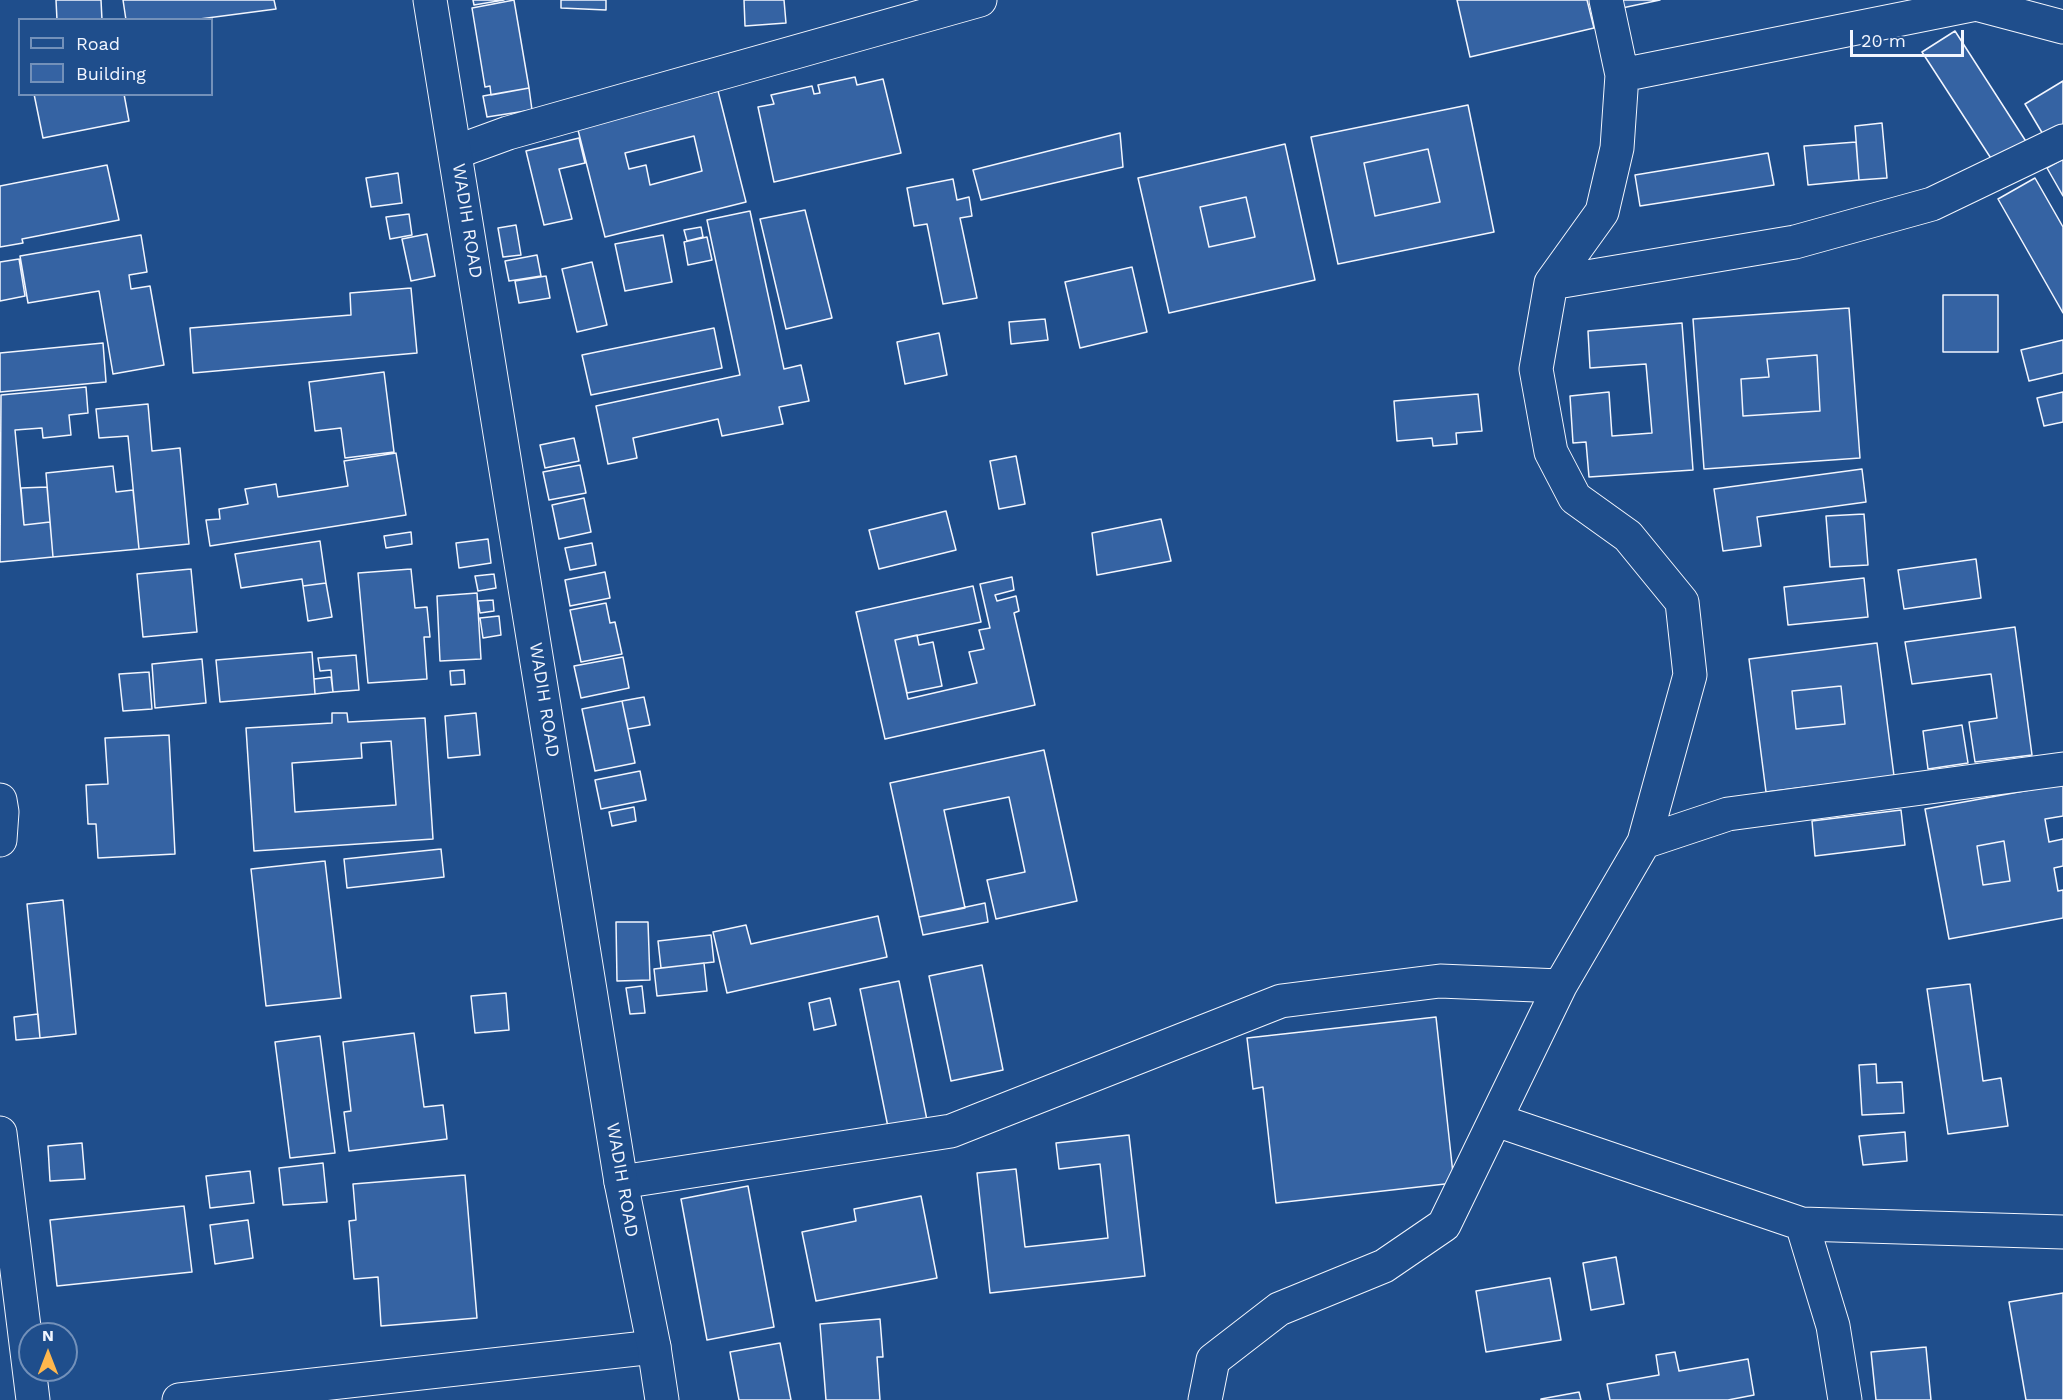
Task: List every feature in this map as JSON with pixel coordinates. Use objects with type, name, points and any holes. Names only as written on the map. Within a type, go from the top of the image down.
[{"type":"street","name":"WADIH ROAD","points":[[430,0],[621,1182],[654,1347],[662,1400]]},
{"type":"street","points":[[456,152],[508,133],[939,5],[980,0]]},
{"type":"street","points":[[1205,1400],[1213,1360],[1279,1309],[1384,1266],[1444,1225],[1560,986],[1644,842],[1690,675],[1682,602],[1628,536],[1575,498],[1551,452],[1536,369],[1551,283],[1602,212],[1617,148],[1622,75],[1606,0]]},
{"type":"street","points":[[1622,75],[1976,4],[2063,27]]},
{"type":"street","points":[[1551,283],[1795,242],[1932,204],[2063,141]]},
{"type":"street","points":[[1644,842],[1728,814],[2063,769]]},
{"type":"street","points":[[0,800],[2,812],[0,840]]},
{"type":"street","points":[[621,1182],[951,1131],[1281,1001],[1440,981],[1560,986]]},
{"type":"street","points":[[1496,1120],[1802,1224],[2063,1232]]},
{"type":"street","points":[[0,1133],[33,1400]]},
{"type":"street","points":[[1802,1224],[1833,1326],[1845,1400]]},
{"type":"street","points":[[179,1400],[654,1347]]},
{"type":"building","points":[[56,0],[101,0],[102,18],[57,18]]},
{"type":"building","points":[[123,0],[274,0],[276,9],[207,18],[126,18]]},
{"type":"building","points":[[473,0],[504,0],[474,5]]},
{"type":"building","points":[[514,0],[529,88],[491,95],[490,86],[485,87],[472,8]]},
{"type":"building","points":[[561,0],[606,0],[606,10],[561,8]]},
{"type":"building","points":[[744,0],[784,0],[786,23],[745,26]]},
{"type":"building","points":[[1457,0],[1587,0],[1594,28],[1470,57]]},
{"type":"building","points":[[1621,0],[1660,0],[1622,8]]},
{"type":"building","points":[[1955,31],[2027,143],[1994,163],[1922,52]]},
{"type":"building","points":[[855,77],[857,85],[883,79],[901,153],[774,182],[758,107],[774,104],[771,95],[812,86],[814,94],[820,93],[818,85]]},
{"type":"building","points":[[2063,81],[2063,125],[2044,136],[2025,104]]},
{"type":"building","points":[[529,88],[532,110],[487,117],[483,96]]},
{"type":"building","points":[[718,91],[746,202],[605,237],[577,126]],"holes":[[[694,136],[702,171],[650,185],[646,165],[629,169],[625,153]]]},
{"type":"building","points":[[34,96],[124,96],[129,121],[43,138]]},
{"type":"building","points":[[1468,105],[1494,232],[1338,264],[1311,137]],"holes":[[[1428,149],[1440,202],[1375,216],[1364,163]]]},
{"type":"building","points":[[1882,123],[1887,178],[1859,180],[1855,126]]},
{"type":"building","points":[[1120,133],[1123,167],[981,200],[973,170]]},
{"type":"building","points":[[579,138],[585,163],[559,169],[572,219],[544,225],[526,151]]},
{"type":"building","points":[[1856,142],[1859,180],[1808,185],[1804,146]]},
{"type":"building","points":[[1285,144],[1315,280],[1169,313],[1138,178]],"holes":[[[1246,197],[1255,237],[1209,247],[1200,207]]]},
{"type":"building","points":[[1428,149],[1440,202],[1375,216],[1364,163]]},
{"type":"building","points":[[1768,153],[1774,185],[1640,206],[1635,175]]},
{"type":"building","points":[[2063,159],[2063,196],[2047,168]]},
{"type":"building","points":[[107,165],[119,220],[22,239],[23,243],[0,247],[0,186]]},
{"type":"building","points":[[398,173],[402,203],[371,207],[366,178]]},
{"type":"building","points":[[2035,178],[2063,227],[2063,313],[1998,199]]},
{"type":"building","points":[[953,179],[957,200],[969,197],[972,216],[960,218],[977,298],[943,304],[927,224],[914,226],[907,188]]},
{"type":"building","points":[[1246,197],[1255,237],[1209,247],[1200,207]]},
{"type":"building","points":[[805,210],[832,318],[786,329],[760,219]]},
{"type":"building","points":[[750,211],[784,369],[801,365],[809,401],[779,407],[783,424],[722,436],[718,419],[633,438],[637,458],[608,464],[596,406],[740,375],[707,220]]},
{"type":"building","points":[[409,214],[412,235],[390,239],[386,217]]},
{"type":"building","points":[[516,225],[521,255],[503,257],[498,228]]},
{"type":"building","points":[[701,227],[703,237],[687,241],[684,230]]},
{"type":"building","points":[[427,234],[435,276],[411,281],[402,239]]},
{"type":"building","points":[[141,235],[147,272],[129,275],[131,289],[150,286],[164,365],[113,374],[99,291],[28,303],[20,256]]},
{"type":"building","points":[[663,235],[672,282],[625,291],[615,244]]},
{"type":"building","points":[[707,237],[712,260],[688,265],[684,242]]},
{"type":"building","points":[[537,255],[541,276],[509,281],[505,261]]},
{"type":"building","points":[[19,259],[25,296],[0,301],[0,262]]},
{"type":"building","points":[[592,262],[607,325],[577,332],[562,269]]},
{"type":"building","points":[[1132,267],[1147,332],[1080,348],[1065,282]]},
{"type":"building","points":[[546,276],[550,298],[519,303],[515,281]]},
{"type":"building","points":[[411,288],[417,353],[193,373],[190,328],[351,315],[350,293]]},
{"type":"building","points":[[1943,295],[1998,295],[1998,352],[1943,352]]},
{"type":"building","points":[[1849,308],[1860,458],[1704,469],[1693,319]],"holes":[[[1817,355],[1820,411],[1743,416],[1741,379],[1769,377],[1767,359]]]},
{"type":"building","points":[[1045,319],[1048,340],[1011,344],[1009,322]]},
{"type":"building","points":[[1682,323],[1693,470],[1589,477],[1586,442],[1573,443],[1570,396],[1609,392],[1612,436],[1652,433],[1646,364],[1590,368],[1588,331]]},
{"type":"building","points":[[714,328],[722,368],[591,395],[582,355]]},
{"type":"building","points":[[939,333],[947,375],[905,384],[897,342]]},
{"type":"building","points":[[2063,340],[2063,373],[2029,381],[2021,350]]},
{"type":"building","points":[[103,343],[106,382],[0,392],[0,353]]},
{"type":"building","points":[[1817,355],[1820,411],[1743,416],[1741,379],[1769,377],[1767,359]]},
{"type":"building","points":[[384,372],[394,452],[345,458],[341,428],[315,431],[309,382]]},
{"type":"building","points":[[86,387],[88,413],[69,415],[71,435],[43,438],[42,428],[15,430],[24,525],[50,522],[53,557],[0,562],[1,395]]},
{"type":"building","points":[[2063,392],[2063,422],[2044,426],[2037,398]]},
{"type":"building","points":[[1478,394],[1482,431],[1456,433],[1457,444],[1433,446],[1432,438],[1397,441],[1394,401]]},
{"type":"building","points":[[148,404],[152,451],[180,448],[189,544],[139,549],[128,436],[99,438],[96,409]]},
{"type":"building","points":[[574,438],[579,461],[545,468],[540,445]]},
{"type":"building","points":[[396,453],[406,515],[210,546],[206,520],[220,519],[219,509],[248,504],[245,489],[276,484],[278,497],[348,486],[344,461]]},
{"type":"building","points":[[1016,456],[1025,504],[999,509],[990,461]]},
{"type":"building","points":[[580,465],[586,493],[549,500],[543,472]]},
{"type":"building","points":[[113,466],[116,492],[133,490],[139,549],[53,557],[46,473]]},
{"type":"building","points":[[1862,469],[1866,502],[1757,517],[1761,546],[1723,551],[1714,489]]},
{"type":"building","points":[[47,487],[50,522],[24,525],[21,488]]},
{"type":"building","points":[[584,498],[591,532],[559,539],[552,505]]},
{"type":"building","points":[[946,511],[956,550],[879,569],[869,530]]},
{"type":"building","points":[[1864,514],[1868,565],[1830,567],[1826,516]]},
{"type":"building","points":[[1161,519],[1171,561],[1097,575],[1092,533]]},
{"type":"building","points":[[411,532],[412,544],[386,548],[384,536]]},
{"type":"building","points":[[488,539],[491,563],[459,568],[456,543]]},
{"type":"building","points":[[320,541],[326,583],[303,586],[302,579],[241,588],[235,554]]},
{"type":"building","points":[[592,543],[596,565],[570,570],[565,548]]},
{"type":"building","points":[[1976,559],[1981,598],[1904,609],[1898,570]]},
{"type":"building","points":[[191,569],[197,632],[143,637],[137,574]]},
{"type":"building","points":[[411,569],[415,608],[427,607],[430,637],[424,637],[427,679],[368,683],[358,573]]},
{"type":"building","points":[[605,572],[610,598],[570,606],[565,580]]},
{"type":"building","points":[[494,574],[496,588],[478,591],[475,576]]},
{"type":"building","points":[[1012,577],[1014,590],[995,595],[997,601],[1016,596],[1019,611],[1014,613],[1035,705],[885,739],[856,612],[973,586],[981,622],[895,640],[908,699],[977,683],[969,652],[984,649],[979,630],[990,628],[980,584]]},
{"type":"building","points":[[1864,578],[1868,617],[1788,625],[1784,587]]},
{"type":"building","points":[[326,583],[332,617],[308,621],[303,586]]},
{"type":"building","points":[[477,593],[481,659],[440,661],[437,596]]},
{"type":"building","points":[[493,600],[494,611],[480,613],[478,601]]},
{"type":"building","points":[[606,603],[610,623],[615,622],[622,654],[581,662],[570,610]]},
{"type":"building","points":[[499,616],[501,635],[483,638],[480,618]]},
{"type":"building","points":[[2015,627],[2032,755],[1975,762],[1969,722],[1997,718],[1991,674],[1912,684],[1905,642]]},
{"type":"building","points":[[917,635],[919,645],[933,642],[942,686],[907,693],[895,640]]},
{"type":"building","points":[[1877,643],[1894,776],[1766,792],[1749,659]],"holes":[[[1841,686],[1845,724],[1796,729],[1792,691]]]},
{"type":"building","points":[[312,652],[315,694],[220,702],[216,660]]},
{"type":"building","points":[[356,655],[359,690],[333,692],[331,670],[320,671],[318,658]]},
{"type":"building","points":[[623,657],[629,688],[581,698],[574,666]]},
{"type":"building","points":[[202,659],[206,703],[155,708],[152,664]]},
{"type":"building","points":[[464,670],[465,684],[451,685],[450,671]]},
{"type":"building","points":[[149,672],[152,709],[123,711],[119,674]]},
{"type":"building","points":[[331,677],[333,692],[315,694],[314,679]]},
{"type":"building","points":[[1841,686],[1845,724],[1796,729],[1792,691]]},
{"type":"building","points":[[644,697],[650,725],[628,729],[622,701]]},
{"type":"building","points":[[622,701],[635,763],[595,771],[582,709]]},
{"type":"building","points":[[332,713],[347,713],[348,722],[425,718],[433,839],[254,851],[246,728],[332,723]],"holes":[[[391,741],[396,805],[295,812],[292,763],[362,758],[361,743]]]},
{"type":"building","points":[[476,713],[480,755],[448,758],[445,716]]},
{"type":"building","points":[[1962,725],[1968,763],[1928,769],[1923,731]]},
{"type":"building","points":[[169,735],[175,854],[98,858],[96,824],[88,824],[86,785],[108,784],[105,738]]},
{"type":"building","points":[[1044,750],[1077,901],[996,919],[987,880],[1025,872],[1009,797],[944,810],[965,908],[919,917],[890,783]]},
{"type":"building","points":[[640,771],[646,800],[601,809],[595,780]]},
{"type":"building","points":[[2063,784],[2063,816],[2045,819],[2049,842],[2063,839],[2063,866],[2054,868],[2058,891],[2063,890],[2063,918],[1949,939],[1925,809]],"holes":[[[2004,841],[2010,881],[1983,885],[1977,846]]]},
{"type":"building","points":[[634,807],[636,821],[612,826],[609,812]]},
{"type":"building","points":[[1901,810],[1905,845],[1815,856],[1812,821]]},
{"type":"building","points":[[2004,841],[2010,881],[1983,885],[1977,846]]},
{"type":"building","points":[[441,849],[444,877],[347,888],[344,859]]},
{"type":"building","points":[[325,861],[341,998],[266,1006],[251,869]]},
{"type":"building","points":[[63,900],[76,1034],[40,1038],[27,904]]},
{"type":"building","points":[[985,903],[988,922],[923,935],[919,917]]},
{"type":"building","points":[[878,916],[887,957],[727,993],[713,932],[746,925],[751,944]]},
{"type":"building","points":[[616,922],[648,922],[650,980],[617,981]]},
{"type":"building","points":[[711,935],[714,962],[661,968],[658,941]]},
{"type":"building","points":[[704,963],[707,991],[657,996],[654,969]]},
{"type":"building","points":[[982,965],[1003,1070],[951,1081],[929,976]]},
{"type":"building","points":[[899,981],[928,1125],[889,1132],[860,989]]},
{"type":"building","points":[[1970,984],[1983,1081],[2001,1078],[2008,1126],[1948,1134],[1927,989]]},
{"type":"building","points":[[642,986],[645,1013],[630,1014],[626,988]]},
{"type":"building","points":[[506,993],[509,1030],[475,1033],[471,996]]},
{"type":"building","points":[[830,998],[836,1025],[814,1030],[809,1003]]},
{"type":"building","points":[[38,1014],[40,1038],[16,1040],[14,1017]]},
{"type":"building","points":[[1436,1017],[1454,1183],[1276,1203],[1263,1087],[1253,1089],[1247,1038]]},
{"type":"building","points":[[414,1033],[424,1107],[443,1105],[447,1139],[349,1151],[344,1112],[351,1111],[343,1042]]},
{"type":"building","points":[[320,1036],[335,1153],[290,1158],[275,1042]]},
{"type":"building","points":[[1876,1064],[1877,1083],[1902,1082],[1904,1113],[1862,1115],[1859,1065]]},
{"type":"building","points":[[1905,1132],[1907,1161],[1863,1165],[1859,1136]]},
{"type":"building","points":[[1129,1135],[1145,1276],[990,1293],[977,1173],[1016,1169],[1025,1247],[1108,1238],[1100,1164],[1059,1169],[1056,1143]]},
{"type":"building","points":[[82,1143],[85,1179],[50,1181],[48,1146]]},
{"type":"building","points":[[323,1163],[327,1202],[283,1205],[279,1168]]},
{"type":"building","points":[[250,1171],[254,1203],[210,1208],[206,1176]]},
{"type":"building","points":[[465,1175],[477,1318],[381,1326],[378,1277],[354,1279],[349,1221],[356,1220],[353,1184]]},
{"type":"building","points":[[748,1186],[774,1327],[707,1340],[681,1199]]},
{"type":"building","points":[[921,1196],[937,1278],[816,1301],[802,1232],[856,1221],[854,1209]]},
{"type":"building","points":[[184,1206],[192,1272],[57,1286],[50,1220]]},
{"type":"building","points":[[248,1220],[253,1258],[215,1264],[210,1225]]},
{"type":"building","points":[[1616,1257],[1624,1304],[1591,1310],[1583,1263]]},
{"type":"building","points":[[1550,1278],[1561,1340],[1486,1352],[1476,1291]]},
{"type":"building","points":[[2063,1293],[2063,1400],[2026,1400],[2009,1302]]},
{"type":"building","points":[[880,1319],[883,1357],[877,1357],[880,1400],[826,1400],[820,1324]]},
{"type":"building","points":[[780,1343],[791,1400],[739,1400],[730,1352]]},
{"type":"building","points":[[1926,1347],[1931,1400],[1876,1400],[1871,1352]]},
{"type":"building","points":[[1675,1352],[1679,1371],[1748,1359],[1754,1395],[1728,1400],[1610,1400],[1607,1384],[1659,1375],[1656,1355]]},
{"type":"building","points":[[1579,1392],[1581,1400],[1541,1400],[1541,1399]]}]
